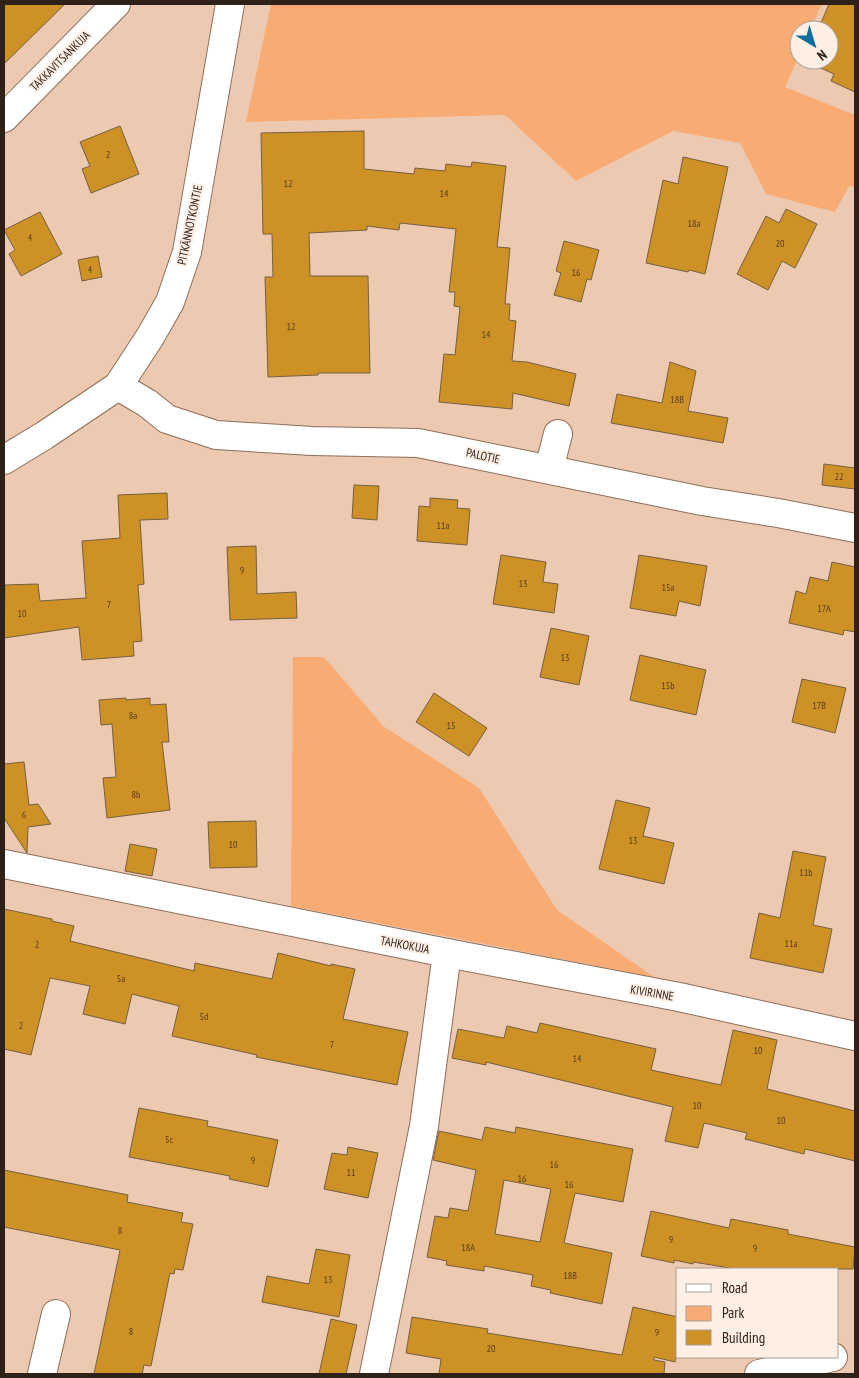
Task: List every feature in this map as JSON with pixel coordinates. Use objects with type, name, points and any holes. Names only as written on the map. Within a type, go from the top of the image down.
[{"type":"street","name":"TAKKAVITSANKUJA","points":[[4,118],[116,4]]},
{"type":"street","name":"PITKÄNNOTKONTIE","points":[[4,460],[118,386],[170,302],[187,252],[230,4]]},
{"type":"street","name":"PALOTIE","points":[[118,386],[147,403],[167,419],[216,434],[312,441],[418,443],[702,501],[855,528]]},
{"type":"street","points":[[549,470],[558,434]]},
{"type":"street","name":"TAHKOKUJA","points":[[4,864],[447,953],[424,1126],[374,1374]]},
{"type":"street","name":"KIVIRINNE","points":[[447,953],[679,998],[855,1036]]},
{"type":"street","points":[[42,1374],[56,1314]]},
{"type":"street","points":[[839,1356],[855,1352]]},
{"type":"street","points":[[759,1374],[829,1358]]},
{"type":"green space","points":[[271,4],[822,4],[815,20],[789,20],[789,70],[793,70],[785,87],[855,115],[855,187],[849,186],[835,212],[766,194],[740,143],[673,131],[576,181],[505,115],[246,122]]},
{"type":"green space","points":[[293,657],[324,657],[383,726],[479,788],[557,910],[654,977],[291,906]]},
{"type":"building","points":[[4,4],[65,4],[4,64]]},
{"type":"building","points":[[829,4],[855,4],[855,92],[831,81],[834,74],[825,70],[839,70],[839,20],[822,20]]},
{"type":"building","points":[[120,126],[139,174],[91,193],[82,169],[90,166],[80,142]]},
{"type":"building","points":[[364,131],[364,169],[414,174],[415,168],[445,171],[446,164],[471,167],[472,162],[506,166],[497,247],[510,248],[505,304],[510,304],[509,320],[516,321],[512,361],[527,362],[576,374],[569,406],[513,393],[512,409],[439,402],[444,354],[455,355],[460,307],[454,306],[455,292],[449,292],[456,229],[400,223],[399,230],[367,226],[367,230],[309,233],[310,276],[368,276],[370,373],[318,373],[318,375],[268,377],[265,277],[273,277],[272,234],[263,234],[261,133]]},
{"type":"building","points":[[683,157],[728,167],[705,274],[646,263],[663,180],[678,184]]},
{"type":"building","points":[[786,209],[817,224],[795,268],[782,261],[768,290],[737,274],[766,216],[779,223]]},
{"type":"building","points":[[40,212],[62,254],[21,276],[9,254],[15,250],[4,230]]},
{"type":"building","points":[[564,241],[599,250],[591,280],[587,279],[581,302],[554,295],[561,273],[556,271]]},
{"type":"building","points":[[98,256],[102,277],[82,281],[78,260]]},
{"type":"building","points":[[670,362],[696,371],[688,411],[728,418],[723,443],[611,423],[617,394],[662,403]]},
{"type":"building","points":[[824,464],[855,468],[855,489],[822,485]]},
{"type":"building","points":[[354,485],[379,486],[377,520],[352,518]]},
{"type":"building","points":[[167,493],[168,519],[140,520],[144,584],[138,585],[142,641],[133,642],[134,656],[82,660],[79,627],[4,638],[5,585],[38,584],[40,601],[86,598],[82,541],[120,538],[118,495]]},
{"type":"building","points":[[430,498],[458,500],[457,508],[470,509],[467,545],[417,541],[419,506],[430,507]]},
{"type":"building","points":[[256,546],[257,594],[296,592],[297,618],[230,620],[227,547]]},
{"type":"building","points":[[501,555],[546,562],[543,582],[558,584],[554,613],[493,604]]},
{"type":"building","points":[[639,555],[707,566],[700,606],[679,601],[676,616],[630,608]]},
{"type":"building","points":[[832,562],[855,567],[855,632],[844,630],[843,635],[789,623],[796,591],[806,594],[810,577],[828,581]]},
{"type":"building","points":[[551,628],[589,636],[579,685],[540,677]]},
{"type":"building","points":[[640,655],[706,670],[696,715],[630,700]]},
{"type":"building","points":[[802,679],[846,688],[835,733],[792,722]]},
{"type":"building","points":[[434,693],[487,728],[469,756],[416,722]]},
{"type":"building","points":[[126,698],[126,700],[150,698],[150,705],[166,704],[169,742],[162,742],[170,810],[107,818],[103,778],[116,777],[112,724],[101,725],[99,700]]},
{"type":"building","points":[[24,762],[29,805],[38,804],[51,824],[28,827],[27,853],[4,818],[4,764]]},
{"type":"building","points":[[616,800],[650,808],[643,836],[674,843],[664,884],[599,869]]},
{"type":"building","points":[[256,821],[257,867],[210,868],[208,822]]},
{"type":"building","points":[[130,844],[157,849],[152,876],[125,871]]},
{"type":"building","points":[[793,851],[826,857],[813,925],[832,929],[823,973],[750,958],[759,913],[780,918]]},
{"type":"building","points":[[4,909],[52,919],[52,921],[74,926],[70,941],[194,971],[195,963],[272,979],[278,953],[331,966],[331,964],[355,969],[343,1019],[408,1032],[397,1085],[256,1057],[257,1055],[172,1036],[179,1006],[132,994],[125,1024],[83,1014],[90,986],[50,978],[31,1055],[4,1049]]},
{"type":"building","points":[[540,1023],[656,1049],[651,1070],[721,1085],[733,1030],[777,1040],[767,1089],[855,1111],[855,1161],[805,1149],[804,1154],[745,1139],[747,1133],[704,1123],[698,1148],[665,1141],[673,1107],[486,1062],[486,1065],[452,1058],[458,1029],[504,1038],[507,1026],[537,1033]]},
{"type":"building","points":[[139,1108],[208,1121],[207,1126],[278,1140],[268,1187],[229,1179],[230,1176],[129,1157]]},
{"type":"building","points":[[485,1127],[515,1133],[516,1127],[633,1149],[623,1202],[575,1193],[564,1243],[612,1253],[602,1304],[550,1293],[551,1290],[531,1286],[533,1275],[484,1266],[484,1271],[446,1265],[447,1261],[427,1257],[435,1216],[448,1218],[450,1208],[468,1211],[476,1170],[433,1160],[439,1131],[482,1140]],"holes":[[[504,1180],[551,1189],[540,1242],[495,1234]]]},
{"type":"building","points":[[348,1147],[378,1153],[368,1198],[324,1189],[332,1153],[347,1155]]},
{"type":"building","points":[[4,1170],[128,1195],[127,1202],[183,1213],[181,1222],[193,1224],[183,1270],[175,1269],[174,1274],[170,1273],[151,1366],[144,1365],[142,1374],[94,1374],[120,1250],[4,1227]]},
{"type":"building","points":[[651,1211],[729,1228],[731,1219],[788,1230],[788,1234],[855,1247],[853,1269],[730,1268],[674,1260],[674,1263],[641,1256]]},
{"type":"building","points":[[316,1249],[350,1255],[339,1317],[262,1302],[267,1276],[309,1284]]},
{"type":"building","points":[[633,1307],[676,1317],[675,1362],[654,1357],[654,1360],[665,1362],[664,1374],[439,1374],[441,1359],[406,1353],[412,1317],[488,1329],[487,1333],[622,1355]]},
{"type":"building","points":[[331,1319],[357,1325],[346,1374],[319,1374]]}]
